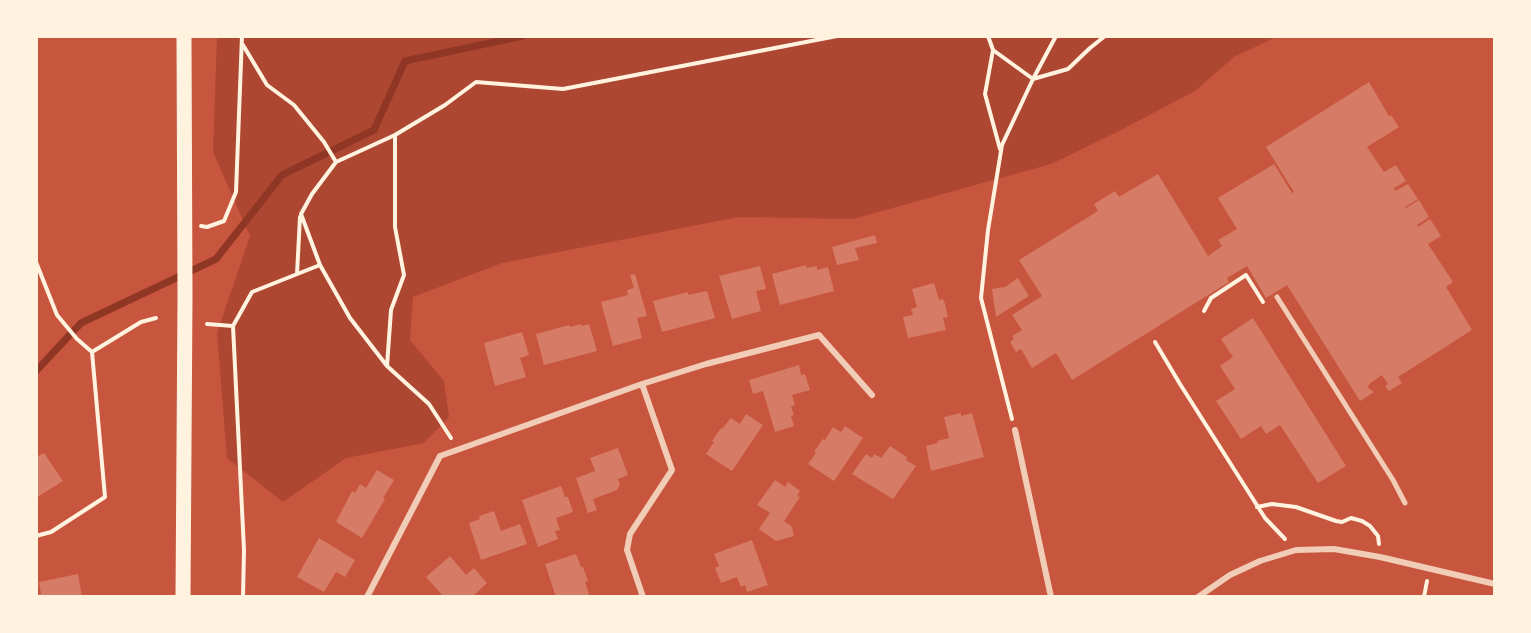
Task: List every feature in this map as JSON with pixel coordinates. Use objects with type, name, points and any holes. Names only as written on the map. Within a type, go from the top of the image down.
[{"type":"main road","points":[[183,597],[184,36]]},
{"type":"street","points":[[1278,297],[1393,480],[1405,503]]},
{"type":"street","points":[[367,597],[440,456],[642,384],[706,364],[819,335],[872,395]]},
{"type":"street","points":[[642,384],[672,471],[630,534],[627,550],[643,597]]},
{"type":"street","points":[[1015,430],[1052,597]]},
{"type":"street","points":[[1198,597],[1230,575],[1260,561],[1296,550],[1334,549],[1380,557],[1495,584]]},
{"type":"path","points":[[185,229],[207,227],[224,221],[236,192],[243,36]]},
{"type":"path","points":[[297,274],[301,214],[334,160],[395,135],[445,105],[476,82],[563,89],[837,36]]},
{"type":"path","points":[[988,36],[993,50],[985,94],[1000,153]]},
{"type":"path","points":[[1015,430],[981,298],[987,230],[1002,145],[1056,36]]},
{"type":"path","points":[[1033,79],[1068,69],[1105,36]]},
{"type":"path","points":[[243,44],[267,85],[294,105],[324,142],[334,160]]},
{"type":"path","points":[[993,50],[1033,79]]},
{"type":"path","points":[[387,366],[391,310],[404,275],[395,227],[395,135]]},
{"type":"path","points":[[301,214],[320,265],[350,318],[387,366],[429,404],[458,450]]},
{"type":"path","points":[[243,597],[244,550],[233,326],[252,292],[320,265]]},
{"type":"path","points":[[36,266],[57,315],[77,339],[92,352],[105,497],[51,532],[36,536]]},
{"type":"path","points":[[1204,311],[1211,298],[1246,275],[1263,303]]},
{"type":"path","points":[[92,352],[141,322],[156,318]]},
{"type":"path","points":[[207,324],[233,326]]},
{"type":"path","points":[[1155,342],[1257,507],[1296,550]]},
{"type":"path","points":[[1257,507],[1272,504],[1296,507],[1336,521],[1342,522],[1351,518],[1362,521],[1370,526],[1378,536],[1380,557]]},
{"type":"shaded area","points":[[217,36],[1278,36],[1234,57],[1195,91],[1051,164],[853,219],[739,217],[502,263],[413,297],[410,340],[444,381],[449,417],[424,443],[346,458],[283,502],[227,458],[217,333],[250,236],[213,152]]},
{"type":"building","points":[[1369,82],[1389,116],[1391,115],[1399,127],[1367,147],[1384,172],[1396,165],[1406,181],[1394,188],[1395,191],[1408,184],[1418,199],[1405,207],[1419,200],[1429,217],[1417,225],[1418,227],[1430,219],[1441,236],[1428,244],[1453,282],[1446,287],[1472,330],[1398,377],[1402,383],[1389,391],[1385,386],[1388,384],[1382,375],[1369,384],[1368,388],[1374,392],[1360,401],[1287,285],[1266,298],[1247,266],[1227,278],[1229,282],[1072,380],[1056,353],[1032,368],[1021,349],[1016,352],[1010,342],[1014,339],[1012,336],[1022,330],[1012,315],[1042,296],[1019,260],[1098,211],[1094,204],[1115,191],[1119,197],[1158,174],[1208,256],[1222,246],[1218,240],[1237,229],[1218,198],[1274,164],[1292,193],[1294,192],[1266,147]]},
{"type":"building","points":[[875,235],[877,243],[855,248],[859,260],[837,265],[832,247]]},
{"type":"building","points":[[806,265],[806,268],[817,266],[817,270],[828,267],[834,291],[780,305],[772,274]]},
{"type":"building","points":[[760,266],[766,289],[756,291],[761,311],[732,319],[719,276]]},
{"type":"building","points":[[635,274],[647,316],[637,318],[642,338],[613,346],[601,302],[628,295],[627,290],[634,288],[630,275]]},
{"type":"building","points":[[1018,278],[1029,296],[996,317],[992,289],[1005,287]]},
{"type":"building","points":[[934,283],[939,300],[943,299],[945,304],[948,317],[943,318],[946,330],[908,338],[903,317],[913,315],[911,309],[917,307],[912,289]]},
{"type":"building","points":[[707,291],[715,318],[662,332],[653,301],[688,292],[688,295]]},
{"type":"building","points":[[1253,318],[1346,466],[1318,483],[1280,425],[1266,434],[1261,426],[1241,439],[1216,401],[1235,389],[1220,366],[1233,357],[1221,339]]},
{"type":"building","points":[[581,324],[581,326],[589,324],[597,351],[544,365],[536,334]]},
{"type":"building","points":[[522,332],[529,355],[520,358],[526,377],[495,386],[484,343]]},
{"type":"building","points":[[799,365],[801,375],[805,374],[810,390],[792,395],[795,405],[791,407],[794,415],[791,416],[794,426],[775,432],[763,391],[753,394],[749,380]]},
{"type":"building","points":[[961,413],[961,416],[972,413],[984,457],[931,471],[926,446],[949,438],[944,417]]},
{"type":"building","points":[[746,414],[763,425],[732,471],[706,454],[721,428],[731,418],[740,424]]},
{"type":"building","points":[[845,426],[863,438],[834,481],[808,464],[833,427],[841,432]]},
{"type":"building","points":[[890,446],[916,466],[893,499],[852,474],[866,454],[872,458],[874,454],[881,458]]},
{"type":"building","points":[[618,448],[628,475],[618,479],[620,485],[617,490],[593,499],[597,510],[588,513],[576,478],[595,471],[590,458]]},
{"type":"building","points":[[44,453],[63,481],[36,498],[36,456]]},
{"type":"building","points":[[377,470],[394,480],[362,538],[336,522],[352,491],[355,493],[360,484],[366,488]]},
{"type":"building","points":[[775,480],[785,487],[788,482],[800,491],[797,496],[800,497],[784,521],[792,527],[794,536],[776,541],[759,529],[770,513],[757,505]]},
{"type":"building","points":[[561,486],[573,512],[556,518],[560,530],[555,531],[558,539],[538,547],[522,500]]},
{"type":"building","points":[[494,511],[501,531],[520,524],[527,544],[481,560],[469,523],[480,519],[479,516]]},
{"type":"building","points":[[319,538],[355,560],[345,577],[336,572],[324,592],[297,577]]},
{"type":"building","points":[[752,540],[768,585],[747,592],[745,585],[741,587],[737,577],[721,583],[715,568],[719,566],[714,554]]},
{"type":"building","points":[[576,554],[588,581],[585,582],[590,597],[556,597],[545,564]]},
{"type":"building","points":[[450,556],[466,575],[474,568],[487,583],[472,597],[444,597],[426,577]]},
{"type":"building","points":[[78,574],[82,597],[36,597],[41,594],[39,582]]},
{"type":"waterway","points":[[36,371],[81,323],[216,259],[282,175],[374,130],[405,61],[523,36]]}]
